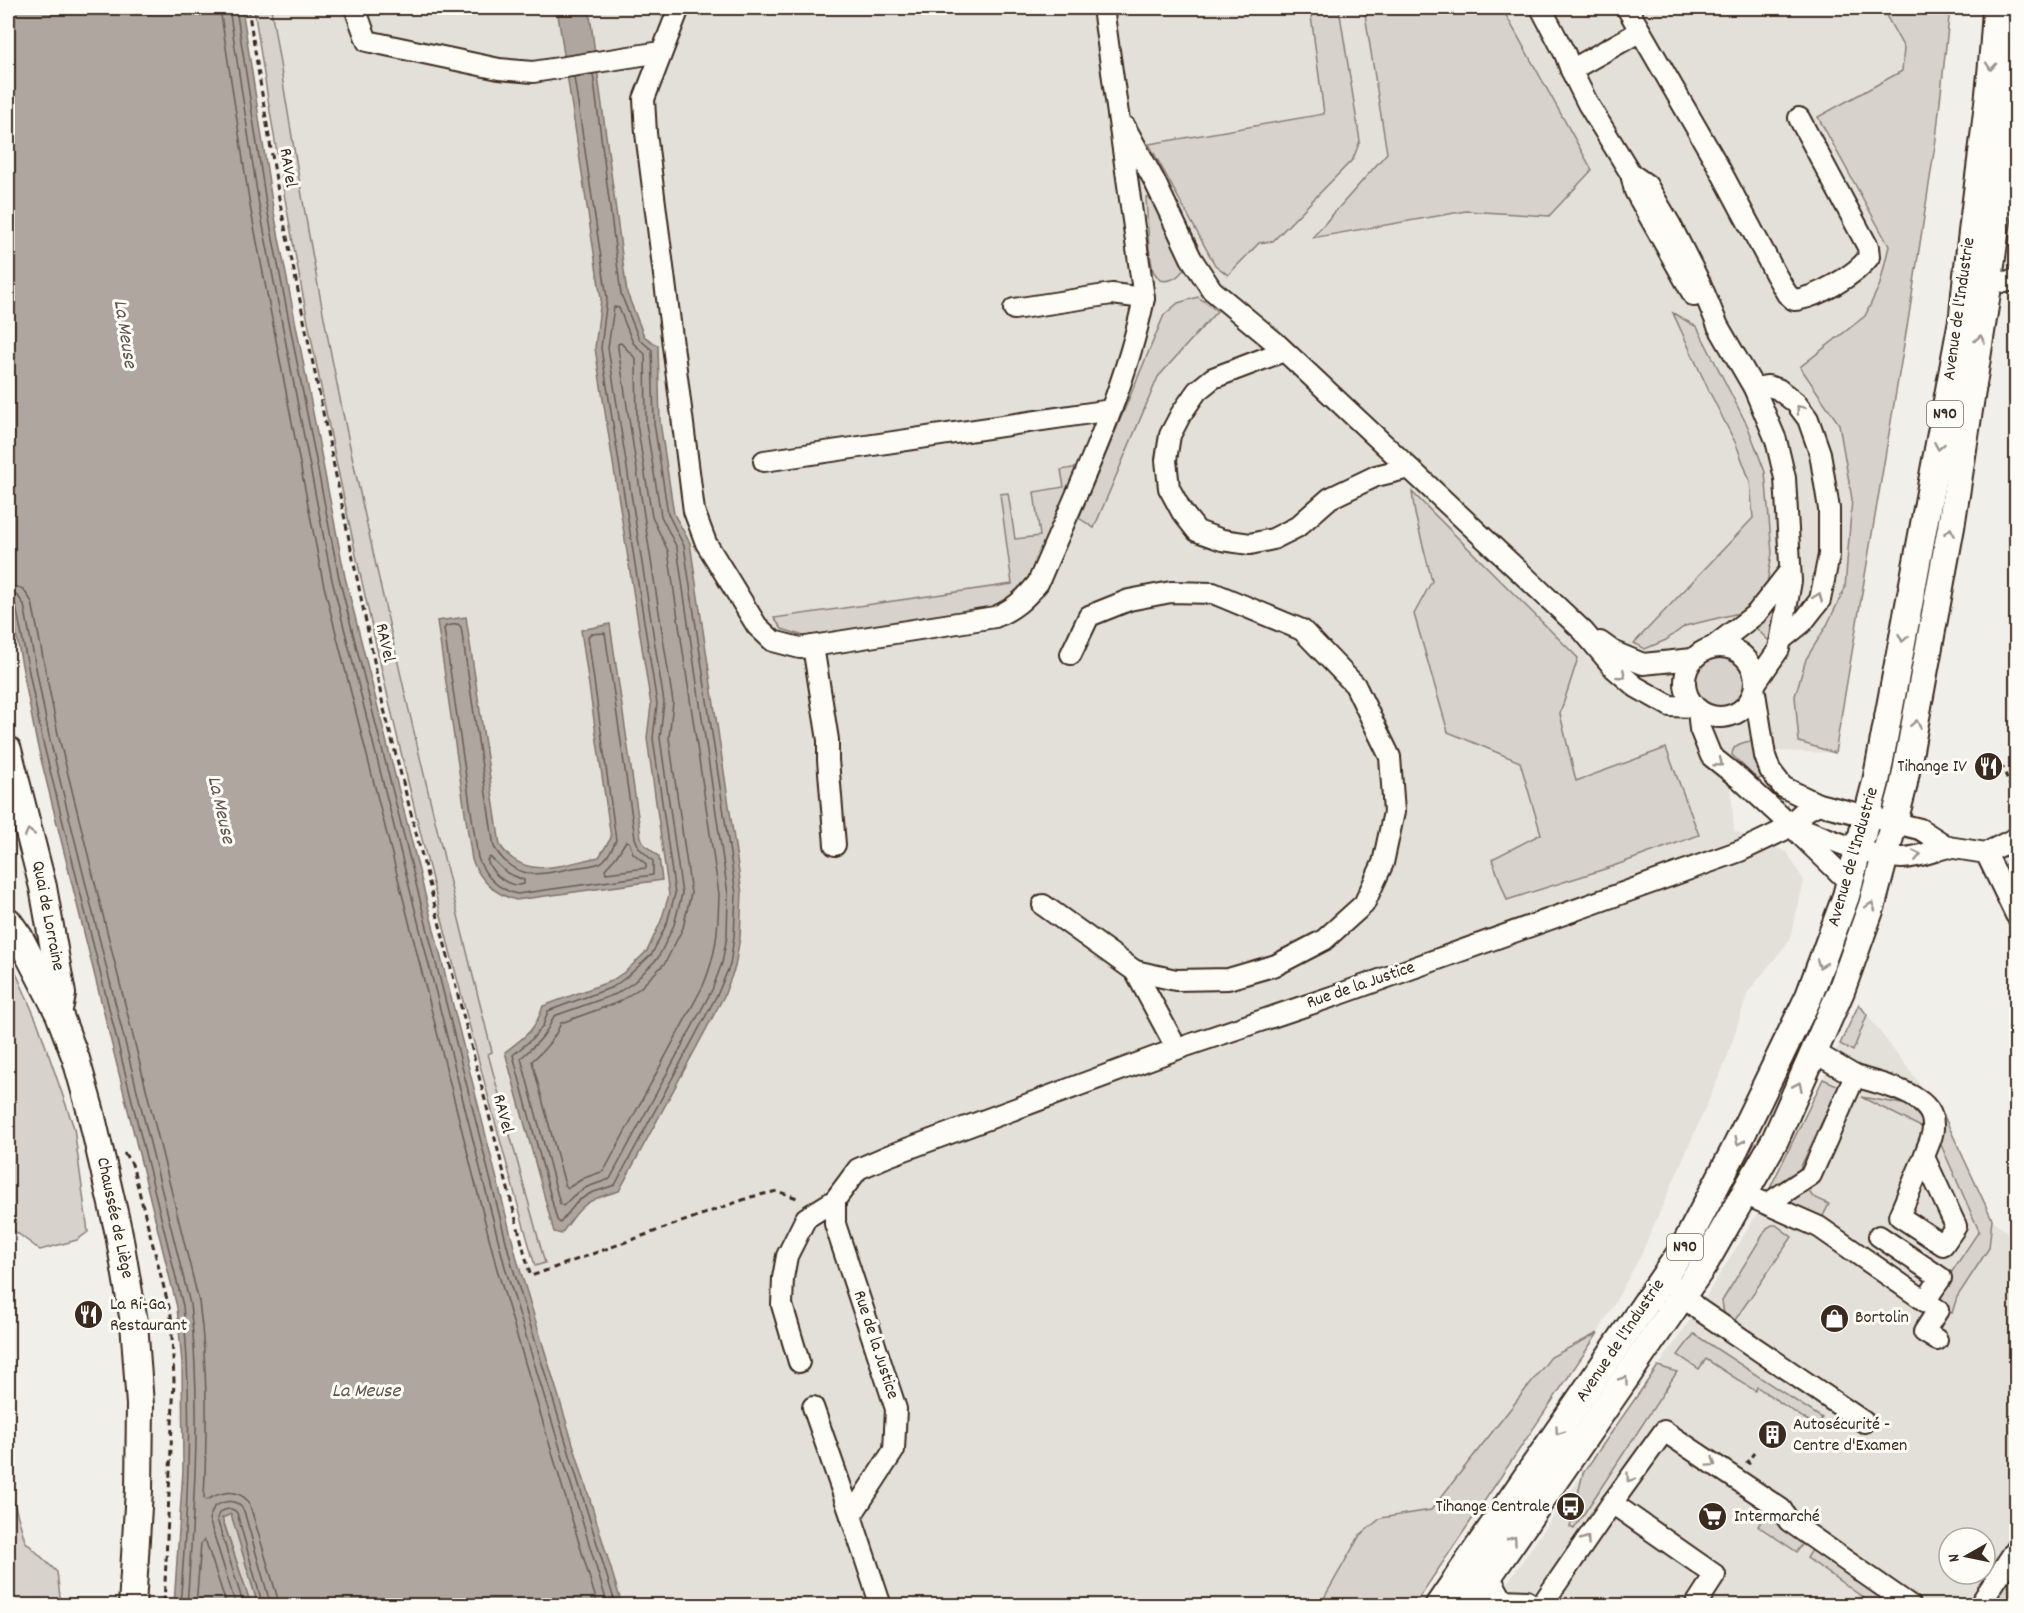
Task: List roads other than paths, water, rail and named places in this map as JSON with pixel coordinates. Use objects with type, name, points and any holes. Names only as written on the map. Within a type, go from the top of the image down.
[{"type":"main road","name":"Avenue de l'Industrie","points":[[1468,1605],[1479,1568],[1683,1249],[1735,1149],[1809,996],[1850,883],[1868,816],[1963,315],[1969,241],[1987,112],[1996,8]]},
{"type":"main road","name":"Avenue de l'Industrie","points":[[1438,1605],[1479,1568],[1703,1266],[1775,1140],[1841,992],[1872,905],[1886,856],[1903,824],[1918,712],[1949,539],[1989,280],[2006,152],[2016,30]]},
{"type":"main road","name":"Quai de Lorraine","points":[[8,750],[43,887],[62,993],[60,1014]]},
{"type":"main road","name":"Chaussée de Liège","points":[[8,921],[20,938],[60,1014],[76,1059],[119,1234],[134,1322],[140,1416],[139,1490],[132,1605]]},
{"type":"street","points":[[355,8],[367,42],[499,69],[533,72],[661,52]]},
{"type":"street","points":[[680,8],[644,99],[694,510],[706,543],[757,626],[773,641],[800,648],[995,617],[1011,610],[1038,583],[1111,410],[1137,334],[1144,298],[1103,8]]},
{"type":"street","points":[[1541,8],[1588,104],[1630,174],[1647,185],[1670,224],[1701,285],[1718,326],[1754,388],[1776,441],[1785,478],[1791,581],[1779,649],[1756,687],[1751,701],[1733,716],[1713,717],[1696,708],[1688,698],[1684,679],[1693,659]]},
{"type":"street","points":[[1627,8],[1717,164],[1776,275],[1787,294],[1794,300],[1805,299],[1852,274],[1869,257],[1868,247],[1799,118]]},
{"type":"street","points":[[1570,69],[1639,32]]},
{"type":"street","points":[[1119,117],[1154,180],[1191,258],[1212,290],[1284,351],[1583,631],[1615,669],[1636,687],[1670,706],[1696,708]]},
{"type":"street","points":[[1630,174],[1624,196],[1650,244],[1682,297],[1718,326]]},
{"type":"street","points":[[1969,241],[1989,280]]},
{"type":"street","points":[[1989,280],[2006,282],[2016,279]]},
{"type":"street","points":[[1963,315],[1970,301],[1989,280]]},
{"type":"street","points":[[1014,309],[1112,294],[1144,298]]},
{"type":"street","points":[[1284,351],[1213,378],[1197,391],[1170,435],[1166,460],[1169,488],[1182,512],[1197,531],[1222,540],[1250,544],[1273,539],[1297,527],[1314,511],[1339,494],[1376,476],[1409,468]]},
{"type":"street","points":[[1754,388],[1768,386],[1778,389],[1796,403],[1808,419],[1820,453],[1830,509],[1829,555],[1820,600],[1802,623],[1781,640]]},
{"type":"street","points":[[764,461],[1111,410]]},
{"type":"street","points":[[1583,631],[1614,652],[1642,664],[1693,659],[1713,647],[1756,614],[1789,572]]},
{"type":"street","points":[[1043,905],[1135,971],[1176,980],[1228,978],[1276,965],[1324,940],[1364,904],[1383,863],[1395,812],[1390,758],[1355,685],[1302,630],[1214,592],[1171,592],[1129,600],[1089,616],[1071,654]]},
{"type":"street","points":[[813,646],[828,740],[836,845]]},
{"type":"street","points":[[1713,647],[1729,647],[1749,661],[1756,687],[1765,756],[1770,770],[1783,787],[1818,804],[1920,829],[1948,847],[1986,853],[2016,838]]},
{"type":"street","points":[[1696,708],[1700,729],[1712,756],[1788,823],[1850,883]]},
{"type":"street","name":"Rue de la Justice","points":[[799,1362],[782,1305],[787,1256],[806,1218],[835,1200],[858,1169],[1177,1049],[1343,993],[1740,851],[1782,831],[1788,823],[1818,804]]},
{"type":"street","points":[[1788,823],[1859,849],[1886,856],[1913,857],[1948,847]]},
{"type":"street","points":[[1986,853],[2016,915]]},
{"type":"street","points":[[1135,971],[1177,1049]]},
{"type":"street","points":[[1814,1052],[1855,1076],[1916,1096],[1932,1115],[1934,1128],[1924,1157]]},
{"type":"street","points":[[1767,1204],[1811,1175],[1855,1076]]},
{"type":"street","points":[[1744,1194],[1819,1227],[1938,1310],[1924,1332],[1937,1340]]},
{"type":"street","name":"Rue de la Justice","points":[[835,1200],[835,1224],[896,1409],[894,1450],[850,1516]]},
{"type":"street","points":[[1879,1236],[1941,1278],[1925,1301]]},
{"type":"street","points":[[1663,1278],[1698,1309],[1864,1422]]},
{"type":"street","points":[[813,1407],[881,1605]]},
{"type":"street","points":[[1541,1605],[1664,1431],[1781,1509],[1788,1521],[1911,1605]]},
{"type":"street","points":[[1612,1503],[1715,1575],[1695,1605]]},
{"type":"street","points":[[1979,1605],[2016,1549]]},
{"type":"street","points":[[1479,1568],[1504,1603],[1527,1601],[1534,1605]]},
{"type":"water","name":"La Meuse","points":[[8,8],[242,8],[272,202],[345,577],[518,1263],[622,1605],[258,1605],[231,1514],[222,1518],[251,1605],[174,1605],[183,1470],[182,1363],[177,1307],[36,739],[8,592]]},
{"type":"water","points":[[557,8],[589,8],[627,293],[644,336],[658,346],[660,422],[674,514],[690,543],[742,893],[740,937],[735,967],[724,996],[619,1191],[585,1205],[561,1234],[554,1232],[505,1052],[528,1033],[543,1006],[611,981],[626,971],[647,951],[661,921],[669,895],[647,738],[651,705],[595,348],[601,299]]},
{"type":"water","points":[[466,617],[500,845],[510,856],[521,863],[545,868],[599,857],[611,838],[581,630],[610,624],[641,837],[644,844],[659,857],[662,880],[516,900],[501,894],[484,880],[472,860],[437,621]]},
{"type":"place","name":"Tihange IV","points":[[1988,767]]},
{"type":"place","name":"La Ri-Ga Restaurant","points":[[89,1315]]},
{"type":"place","name":"Bortolin","points":[[1834,1318]]},
{"type":"place","name":"Autosécurité - Centre d'Examen","points":[[1772,1435]]},
{"type":"place","name":"Tihange Centrale","points":[[1571,1507]]},
{"type":"place","name":"Intermarché","points":[[1713,1517]]}]
